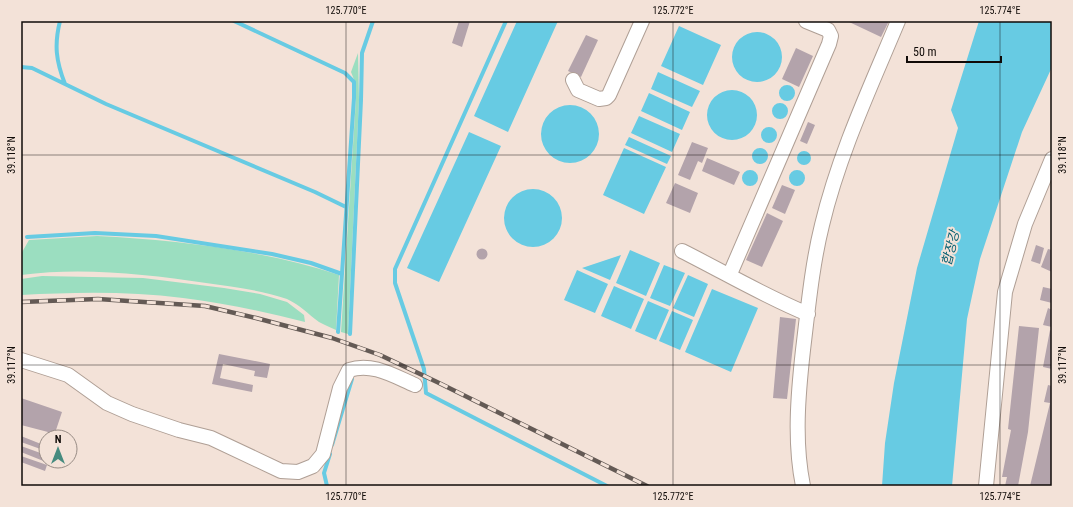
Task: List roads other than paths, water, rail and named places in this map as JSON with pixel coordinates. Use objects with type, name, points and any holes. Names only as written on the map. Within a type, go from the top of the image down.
[{"type":"street","points":[[573,80],[578,90],[599,99],[606,98],[609,95],[642,21]]},
{"type":"street","points":[[730,274],[829,44],[830,36],[828,30],[806,21]]},
{"type":"street","points":[[803,486],[800,468],[798,419],[801,375],[821,226],[835,176],[898,21]]},
{"type":"street","points":[[986,486],[1005,292],[1024,224],[1052,159]]},
{"type":"street","points":[[682,251],[730,274],[778,301],[808,314]]},
{"type":"street","points":[[21,360],[68,376],[107,403],[132,414],[179,430],[211,438],[281,471],[298,472],[314,466],[323,454],[340,388],[349,370],[359,366],[374,368],[415,384]]},
{"type":"water","points":[[517,21],[558,21],[508,132],[474,116]]},
{"type":"water","name":"합장강","points":[[979,21],[1052,21],[1052,67],[1022,132],[980,259],[967,319],[952,486],[882,486],[885,443],[894,383],[917,268],[958,128],[951,110]]},
{"type":"water","points":[[679,26],[721,45],[703,85],[661,66]]},
{"type":"water","points":[[752,32],[762,32],[775,39],[782,52],[782,62],[775,75],[762,82],[752,82],[743,78],[736,71],[732,62],[732,52],[736,43],[743,36]]},
{"type":"water","points":[[658,72],[700,91],[692,107],[651,89]]},
{"type":"water","points":[[784,85],[790,85],[795,90],[793,99],[790,101],[784,101],[779,96],[779,90]]},
{"type":"water","points":[[727,90],[737,90],[750,97],[757,110],[757,120],[750,133],[737,140],[727,140],[718,136],[711,129],[707,120],[707,110],[711,101],[718,94]]},
{"type":"water","points":[[649,93],[690,112],[682,130],[641,111]]},
{"type":"water","points":[[777,103],[783,103],[788,108],[786,117],[783,119],[777,119],[772,114],[772,108]]},
{"type":"water","points":[[564,105],[576,105],[591,113],[599,128],[599,140],[591,155],[576,163],[564,163],[549,155],[541,140],[541,128],[549,113]]},
{"type":"water","points":[[639,116],[680,134],[672,152],[631,133]]},
{"type":"water","points":[[766,127],[772,127],[777,132],[775,141],[772,143],[766,143],[761,138],[761,132]]},
{"type":"water","points":[[469,132],[501,146],[439,282],[407,268]]},
{"type":"water","points":[[629,137],[671,156],[667,164],[625,145]]},
{"type":"water","points":[[624,148],[666,167],[644,214],[603,195]]},
{"type":"water","points":[[757,148],[763,148],[768,153],[766,162],[763,164],[757,164],[752,159],[752,153]]},
{"type":"water","points":[[801,151],[807,151],[811,155],[811,161],[807,165],[801,165],[797,161],[797,155]]},
{"type":"water","points":[[747,170],[753,170],[758,175],[756,184],[753,186],[747,186],[742,181],[742,175]]},
{"type":"water","points":[[794,170],[800,170],[805,175],[803,184],[800,186],[794,186],[789,181],[789,175]]},
{"type":"water","points":[[527,189],[539,189],[554,197],[562,212],[562,224],[554,239],[539,247],[527,247],[512,239],[504,224],[504,212],[512,197]]},
{"type":"water","points":[[630,250],[660,263],[646,296],[616,283]]},
{"type":"water","points":[[621,255],[610,280],[582,268]]},
{"type":"water","points":[[664,265],[685,273],[670,306],[650,298]]},
{"type":"water","points":[[577,270],[608,284],[595,313],[564,300]]},
{"type":"water","points":[[688,275],[708,284],[694,317],[673,308]]},
{"type":"water","points":[[614,286],[644,299],[631,329],[601,316]]},
{"type":"water","points":[[712,289],[758,308],[731,372],[685,352]]},
{"type":"water","points":[[648,301],[669,310],[656,340],[635,331]]},
{"type":"water","points":[[672,311],[693,320],[680,350],[659,341]]},
{"type":"waterway","points":[[60,21],[57,38],[57,53],[65,84]]},
{"type":"waterway","points":[[234,21],[345,73],[354,82],[338,332]]},
{"type":"waterway","points":[[350,334],[362,53],[373,21]]},
{"type":"waterway","points":[[506,21],[395,269],[395,283],[424,369],[426,393],[607,486]]},
{"type":"waterway","points":[[21,67],[32,68],[106,104],[315,192],[346,207]]},
{"type":"waterway","points":[[27,237],[95,233],[156,236],[272,254],[311,263],[342,274]]},
{"type":"waterway","points":[[332,445],[352,379]]},
{"type":"waterway","points":[[327,486],[324,473],[330,454]]},
{"type":"railway","points":[[21,302],[98,299],[205,306],[332,338],[380,355],[647,486]]}]
